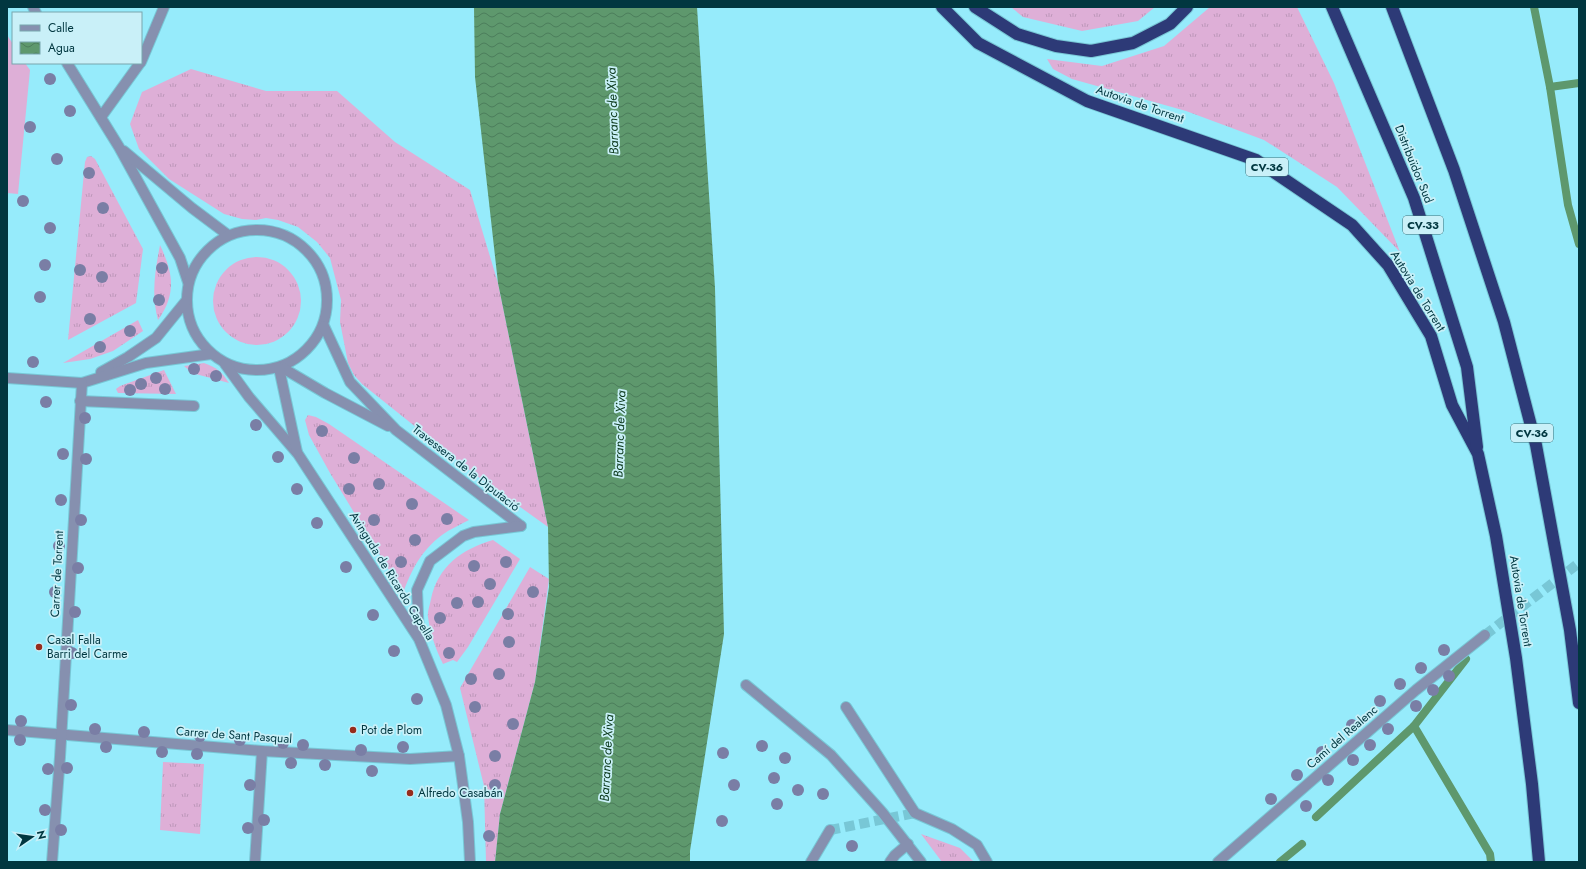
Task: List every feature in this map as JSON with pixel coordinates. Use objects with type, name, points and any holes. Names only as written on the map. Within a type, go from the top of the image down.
[{"type":"highway","name":"Autovia de Torrent","points":[[942,7],[978,43],[1087,101],[1256,160],[1352,225],[1388,266],[1431,336],[1452,405],[1478,454],[1496,536],[1516,658],[1532,784],[1539,862]]},
{"type":"highway","points":[[975,7],[1017,34],[1056,46],[1091,51],[1132,43],[1170,24],[1187,7]]},
{"type":"highway","name":"Distribuïdor Sud","points":[[1332,7],[1414,198],[1467,367],[1478,454]]},
{"type":"highway","name":"CV-36","points":[[1392,7],[1454,170],[1504,322],[1536,445],[1570,630],[1579,703]]},
{"type":"street","points":[[142,60],[164,7]]},
{"type":"street","points":[[69,64],[120,148],[180,258],[188,282]]},
{"type":"street","points":[[101,117],[140,64]]},
{"type":"street","points":[[120,148],[192,208],[228,235]]},
{"type":"street","points":[[252,229],[276,232],[298,242],[315,260],[325,282],[327,306],[324,326],[311,345],[298,358],[280,367],[255,371],[243,370],[225,364],[211,354],[197,339],[189,321],[186,302],[188,282],[196,262],[210,246],[228,235],[252,229]]},
{"type":"street","points":[[82,383],[128,357],[156,338],[186,302]]},
{"type":"street","name":"Travessera de la Diputació","points":[[324,326],[350,382],[396,430],[521,526],[474,532],[463,536],[430,561],[417,590],[419,639]]},
{"type":"street","points":[[7,378],[82,383],[146,363],[211,354]]},
{"type":"street","points":[[225,364],[249,397],[298,454]]},
{"type":"street","points":[[280,367],[298,454]]},
{"type":"street","name":"Travessera de la Diputació","points":[[280,367],[325,393],[396,430]]},
{"type":"street","name":"Carrer de Torrent","points":[[52,862],[82,383]]},
{"type":"street","points":[[80,401],[194,406]]},
{"type":"street","name":"Avinguda de Ricardo Capella","points":[[298,454],[419,639],[446,705],[459,756],[468,822],[470,862]]},
{"type":"street","name":"Camí del Realenc","points":[[1218,862],[1410,695],[1485,635]]},
{"type":"street","points":[[746,685],[831,755],[882,812],[921,862]]},
{"type":"street","points":[[846,707],[915,812],[952,829],[977,846],[987,862]]},
{"type":"street","name":"Carrer de Sant Pasqual","points":[[7,730],[262,751],[410,760],[459,756]]},
{"type":"street","points":[[255,862],[262,751]]},
{"type":"street","points":[[811,862],[830,830]]},
{"type":"street","points":[[890,862],[895,855],[908,844]]},
{"type":"green space","points":[[1011,7],[1155,7],[1138,21],[1082,31],[1023,17]]},
{"type":"green space","points":[[1210,7],[1297,7],[1334,83],[1400,252],[1337,187],[1264,140],[1186,111],[1072,79],[1053,69],[1047,59],[1102,66],[1164,46]]},
{"type":"green space","points":[[7,35],[12,42],[12,64],[26,64],[30,70],[18,194],[7,193]]},
{"type":"green space","points":[[191,69],[266,91],[337,91],[395,142],[470,190],[498,283],[548,527],[477,476],[362,384],[354,375],[348,363],[340,322],[341,300],[330,258],[317,242],[298,227],[278,220],[266,218],[256,220],[242,219],[224,214],[169,179],[139,149],[130,124],[142,92]]},
{"type":"green space","points":[[91,156],[95,159],[143,249],[136,303],[68,340],[85,162],[87,157]]},
{"type":"green space","points":[[160,245],[168,265],[171,283],[168,301],[158,320],[154,292],[155,274]]},
{"type":"green space","points":[[248,257],[266,257],[282,264],[294,276],[301,292],[301,310],[294,326],[282,338],[266,345],[248,345],[232,338],[220,326],[213,310],[213,292],[220,276],[232,264]]},
{"type":"green space","points":[[138,320],[143,331],[113,351],[90,359],[63,363]]},
{"type":"green space","points":[[204,363],[218,370],[229,383],[192,373],[184,366]]},
{"type":"green space","points":[[164,370],[176,394],[118,393],[116,389],[120,386]]},
{"type":"green space","points":[[308,415],[316,417],[329,424],[469,520],[445,533],[428,547],[414,568],[403,593],[330,473],[309,435],[305,420]]},
{"type":"green space","points":[[493,540],[520,559],[468,647],[457,662],[453,660],[443,664],[430,629],[428,617],[434,587],[439,577],[453,560],[471,548]]},
{"type":"green space","points":[[530,567],[549,579],[535,682],[500,814],[495,862],[486,862],[484,786],[460,688]]},
{"type":"green space","points":[[163,762],[204,764],[200,834],[160,830]]},
{"type":"green space","points":[[921,834],[960,848],[974,862],[942,862]]},
{"type":"water","name":"Barranc de Xiva","points":[[474,7],[697,7],[715,288],[724,634],[690,851],[690,862],[495,862],[500,814],[535,682],[549,587],[548,527],[498,283],[475,77]]},
{"type":"waterway","points":[[1534,7],[1550,87],[1568,205],[1579,244]]},
{"type":"waterway","points":[[1550,87],[1579,83]]},
{"type":"waterway","points":[[1316,817],[1414,726],[1466,659]]},
{"type":"waterway","points":[[1414,726],[1490,854],[1491,862]]},
{"type":"waterway","points":[[1280,862],[1302,844]]},
{"type":"tunnel","points":[[1485,635],[1579,563]]},
{"type":"tunnel","points":[[830,830],[915,813]]},
{"type":"place","name":"Casal Falla Barri del Carme","points":[[39,647]]},
{"type":"place","name":"Pot de Plom","points":[[353,730]]},
{"type":"place","name":"Alfredo Casabán","points":[[410,793]]}]
